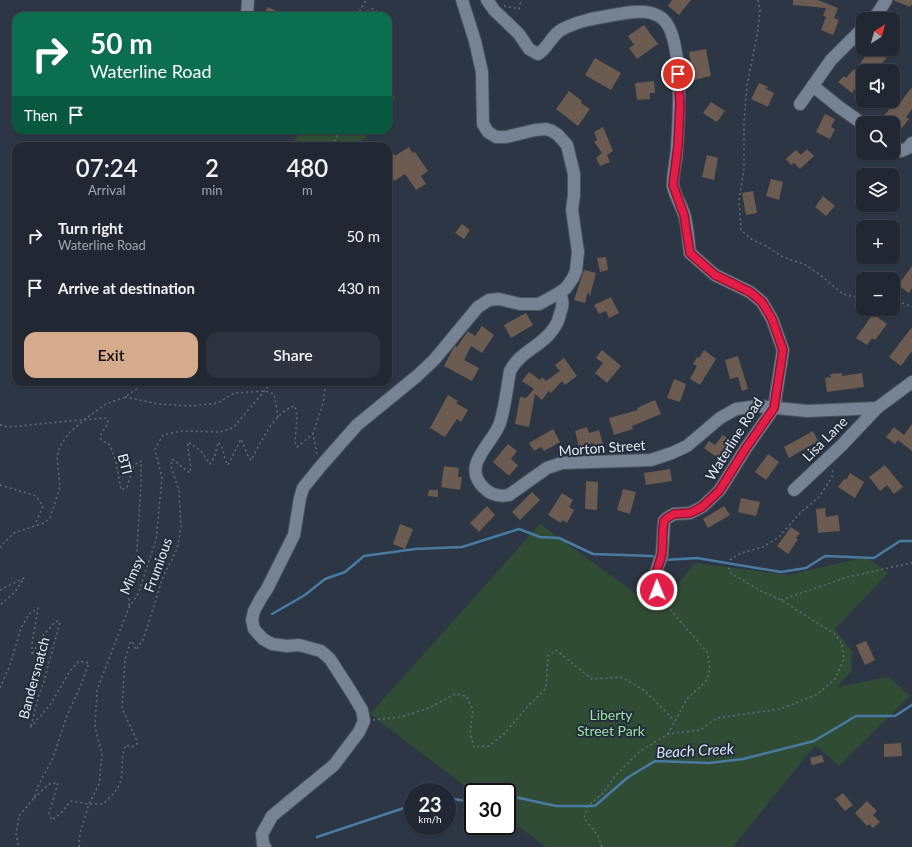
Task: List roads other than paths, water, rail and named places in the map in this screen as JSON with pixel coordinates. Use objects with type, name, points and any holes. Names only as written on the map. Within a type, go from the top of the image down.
[{"type":"street","points":[[247,12],[248,0]]},
{"type":"street","points":[[265,847],[263,844],[262,834],[272,816],[334,764],[359,732],[364,721],[362,710],[350,690],[330,659],[321,651],[299,645],[287,646],[272,644],[263,640],[254,629],[252,620],[254,611],[294,536],[303,488],[357,425],[417,376],[434,360],[478,307],[489,300],[499,299],[525,304],[539,304],[560,293],[566,288],[574,278],[576,271],[578,252],[572,210],[574,185],[570,152],[563,140],[552,131],[546,129],[506,137],[496,137],[488,132],[483,124],[482,114],[482,72],[475,41],[462,0]]},
{"type":"street","points":[[879,12],[886,0]]},
{"type":"street","name":"Waterline Road","points":[[488,1],[494,10],[519,34],[529,49],[538,54],[561,30],[596,18],[642,12],[658,15],[667,23],[674,39],[680,104],[678,146],[673,185],[684,215],[690,253],[715,275],[750,292],[762,302],[772,319],[783,350],[774,408],[719,491],[702,507],[690,513],[674,514],[664,521],[662,554],[656,572],[655,581],[657,590],[662,599]]},
{"type":"street","points":[[800,104],[821,72],[856,35]]},
{"type":"street","points":[[813,86],[856,119]]},
{"type":"street","points":[[900,149],[908,148],[912,143]]},
{"type":"street","name":"Morton Street","points":[[560,293],[563,299],[563,305],[556,326],[544,340],[526,352],[513,365],[510,371],[500,422],[496,432],[476,462],[475,471],[478,480],[488,492],[495,495],[509,495],[547,468],[562,463],[651,460],[680,450],[699,437],[720,418],[736,409],[758,406],[807,411],[877,408]]},
{"type":"street","points":[[877,408],[912,382]]},
{"type":"street","name":"Lisa Lane","points":[[794,490],[841,446],[877,408]]},
{"type":"waterway","points":[[272,614],[305,595],[325,579],[345,572],[364,556],[415,549],[462,547],[519,529],[540,537],[559,538],[593,554],[652,556],[656,558]]},
{"type":"waterway","points":[[665,560],[697,558],[781,572],[806,568],[825,556],[874,558],[900,541],[912,541]]},
{"type":"waterway","name":"Beach Creek","points":[[516,797],[556,806],[595,806],[627,778],[655,761],[709,763],[743,759],[814,741],[856,716],[895,716],[912,705]]},
{"type":"waterway","name":"Beach Creek","points":[[456,799],[464,801]]},
{"type":"waterway","name":"Beach Creek","points":[[317,837],[404,808]]},
{"type":"park label","name":"Liberty Street Park","points":[[611,724]]}]
